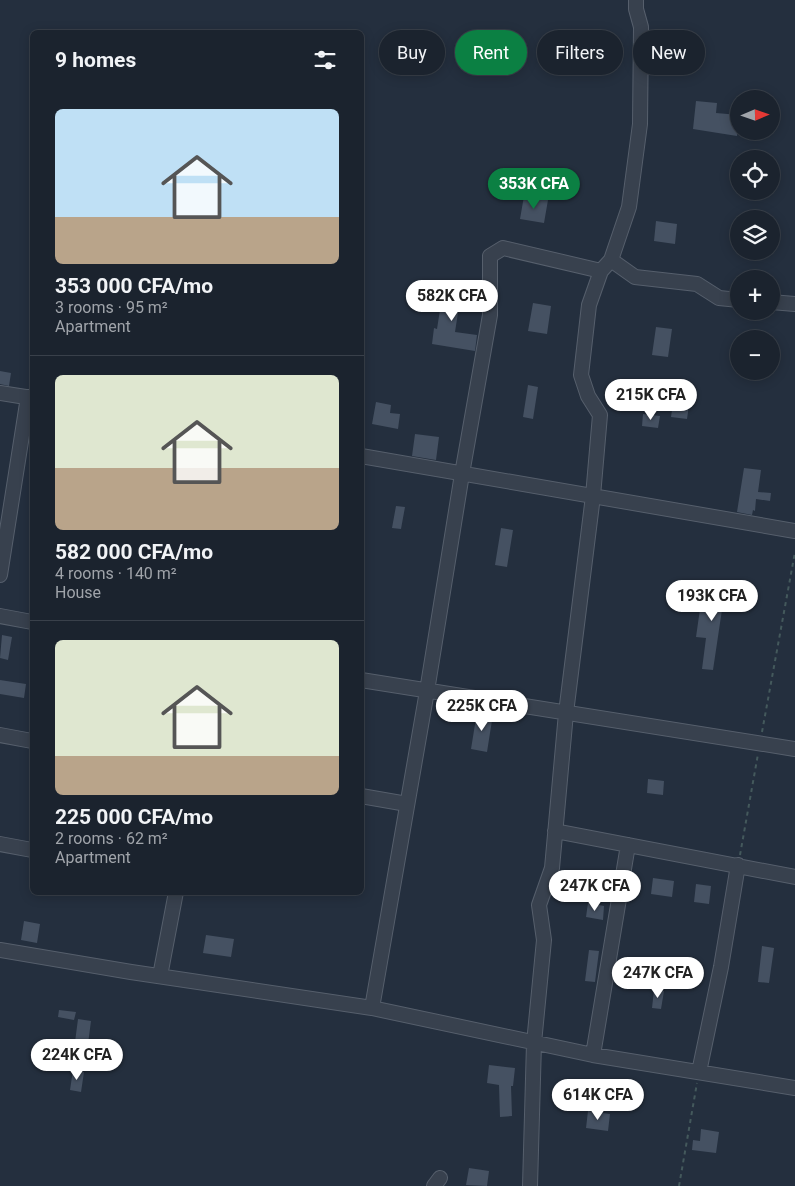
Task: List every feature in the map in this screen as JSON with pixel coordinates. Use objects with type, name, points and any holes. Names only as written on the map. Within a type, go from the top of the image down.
[{"type":"street","points":[[530,1186],[534,1042],[544,940],[539,905],[552,868],[566,713],[593,496],[600,415],[588,396],[581,374],[589,305],[629,206],[640,124],[641,27],[636,9],[636,0]]},
{"type":"street","points":[[372,1008],[490,315],[490,256],[503,248],[606,265],[635,277],[697,284],[719,298],[730,299]]},
{"type":"street","points":[[780,303],[795,304]]},
{"type":"street","points":[[0,393],[30,397],[0,575]]},
{"type":"street","points":[[364,457],[795,531]]},
{"type":"street","points":[[0,616],[30,622]]},
{"type":"street","points":[[364,680],[795,749]]},
{"type":"street","points":[[0,735],[30,741]]},
{"type":"street","points":[[364,797],[407,804]]},
{"type":"street","points":[[555,831],[795,877]]},
{"type":"street","points":[[0,844],[30,850]]},
{"type":"street","points":[[593,1055],[628,845]]},
{"type":"street","points":[[699,1072],[721,967],[738,865]]},
{"type":"street","points":[[160,976],[175,895]]},
{"type":"street","points":[[0,950],[372,1008],[593,1055],[795,1088]]},
{"type":"path","points":[[738,865],[795,552]]},
{"type":"path","points":[[679,1186],[699,1072]]},
{"type":"building","points":[[696,101],[717,103],[716,113],[730,114],[730,135],[693,129]]},
{"type":"building","points":[[524,196],[548,200],[544,223],[520,219]]},
{"type":"building","points":[[656,221],[677,224],[675,244],[654,241]]},
{"type":"building","points":[[444,284],[462,287],[455,332],[477,335],[475,351],[432,344],[434,328],[437,329]]},
{"type":"building","points":[[533,303],[551,306],[547,334],[528,331]]},
{"type":"building","points":[[656,327],[672,329],[668,357],[652,355]]},
{"type":"building","points":[[0,371],[11,373],[9,386],[0,384]]},
{"type":"building","points":[[528,385],[538,387],[533,419],[523,417]]},
{"type":"building","points":[[630,390],[649,393],[647,411],[628,408]]},
{"type":"building","points":[[674,396],[690,398],[687,419],[671,417]]},
{"type":"building","points":[[376,402],[391,405],[390,413],[400,414],[398,429],[372,424]]},
{"type":"building","points":[[643,414],[660,416],[658,428],[642,426]]},
{"type":"building","points":[[415,434],[439,437],[436,460],[412,456]]},
{"type":"building","points":[[744,468],[761,470],[758,492],[771,493],[770,501],[756,499],[755,511],[753,510],[752,515],[737,512]]},
{"type":"building","points":[[396,506],[405,507],[401,529],[392,528]]},
{"type":"building","points":[[501,528],[513,530],[507,567],[495,565]]},
{"type":"building","points":[[709,582],[728,585],[726,603],[723,603],[713,670],[702,669],[706,638],[696,637],[700,609],[705,610]]},
{"type":"building","points":[[2,635],[12,637],[8,660],[0,658]]},
{"type":"building","points":[[0,680],[26,684],[24,698],[0,694]]},
{"type":"building","points":[[477,712],[493,714],[487,752],[471,749]]},
{"type":"building","points":[[648,779],[664,781],[663,795],[647,793]]},
{"type":"building","points":[[653,878],[674,881],[672,897],[651,894]]},
{"type":"building","points":[[696,884],[711,886],[709,904],[694,902]]},
{"type":"building","points":[[588,903],[604,906],[603,920],[586,917]]},
{"type":"building","points":[[24,921],[40,924],[37,943],[21,940]]},
{"type":"building","points":[[206,935],[234,939],[231,957],[203,953]]},
{"type":"building","points":[[762,946],[774,948],[769,983],[758,982]]},
{"type":"building","points":[[589,950],[599,951],[595,982],[585,981]]},
{"type":"building","points":[[654,990],[664,991],[661,1009],[652,1008]]},
{"type":"building","points":[[59,1010],[76,1012],[74,1020],[58,1017]]},
{"type":"building","points":[[78,1019],[91,1021],[88,1044],[75,1042]]},
{"type":"building","points":[[489,1065],[515,1068],[513,1086],[511,1086],[512,1116],[500,1117],[499,1085],[487,1083]]},
{"type":"building","points":[[73,1070],[84,1072],[81,1092],[70,1090]]},
{"type":"building","points":[[588,1111],[610,1114],[608,1131],[586,1128]]},
{"type":"building","points":[[701,1129],[719,1132],[716,1153],[692,1150],[693,1140],[700,1141]]},
{"type":"building","points":[[469,1168],[489,1171],[487,1186],[466,1185]]}]
